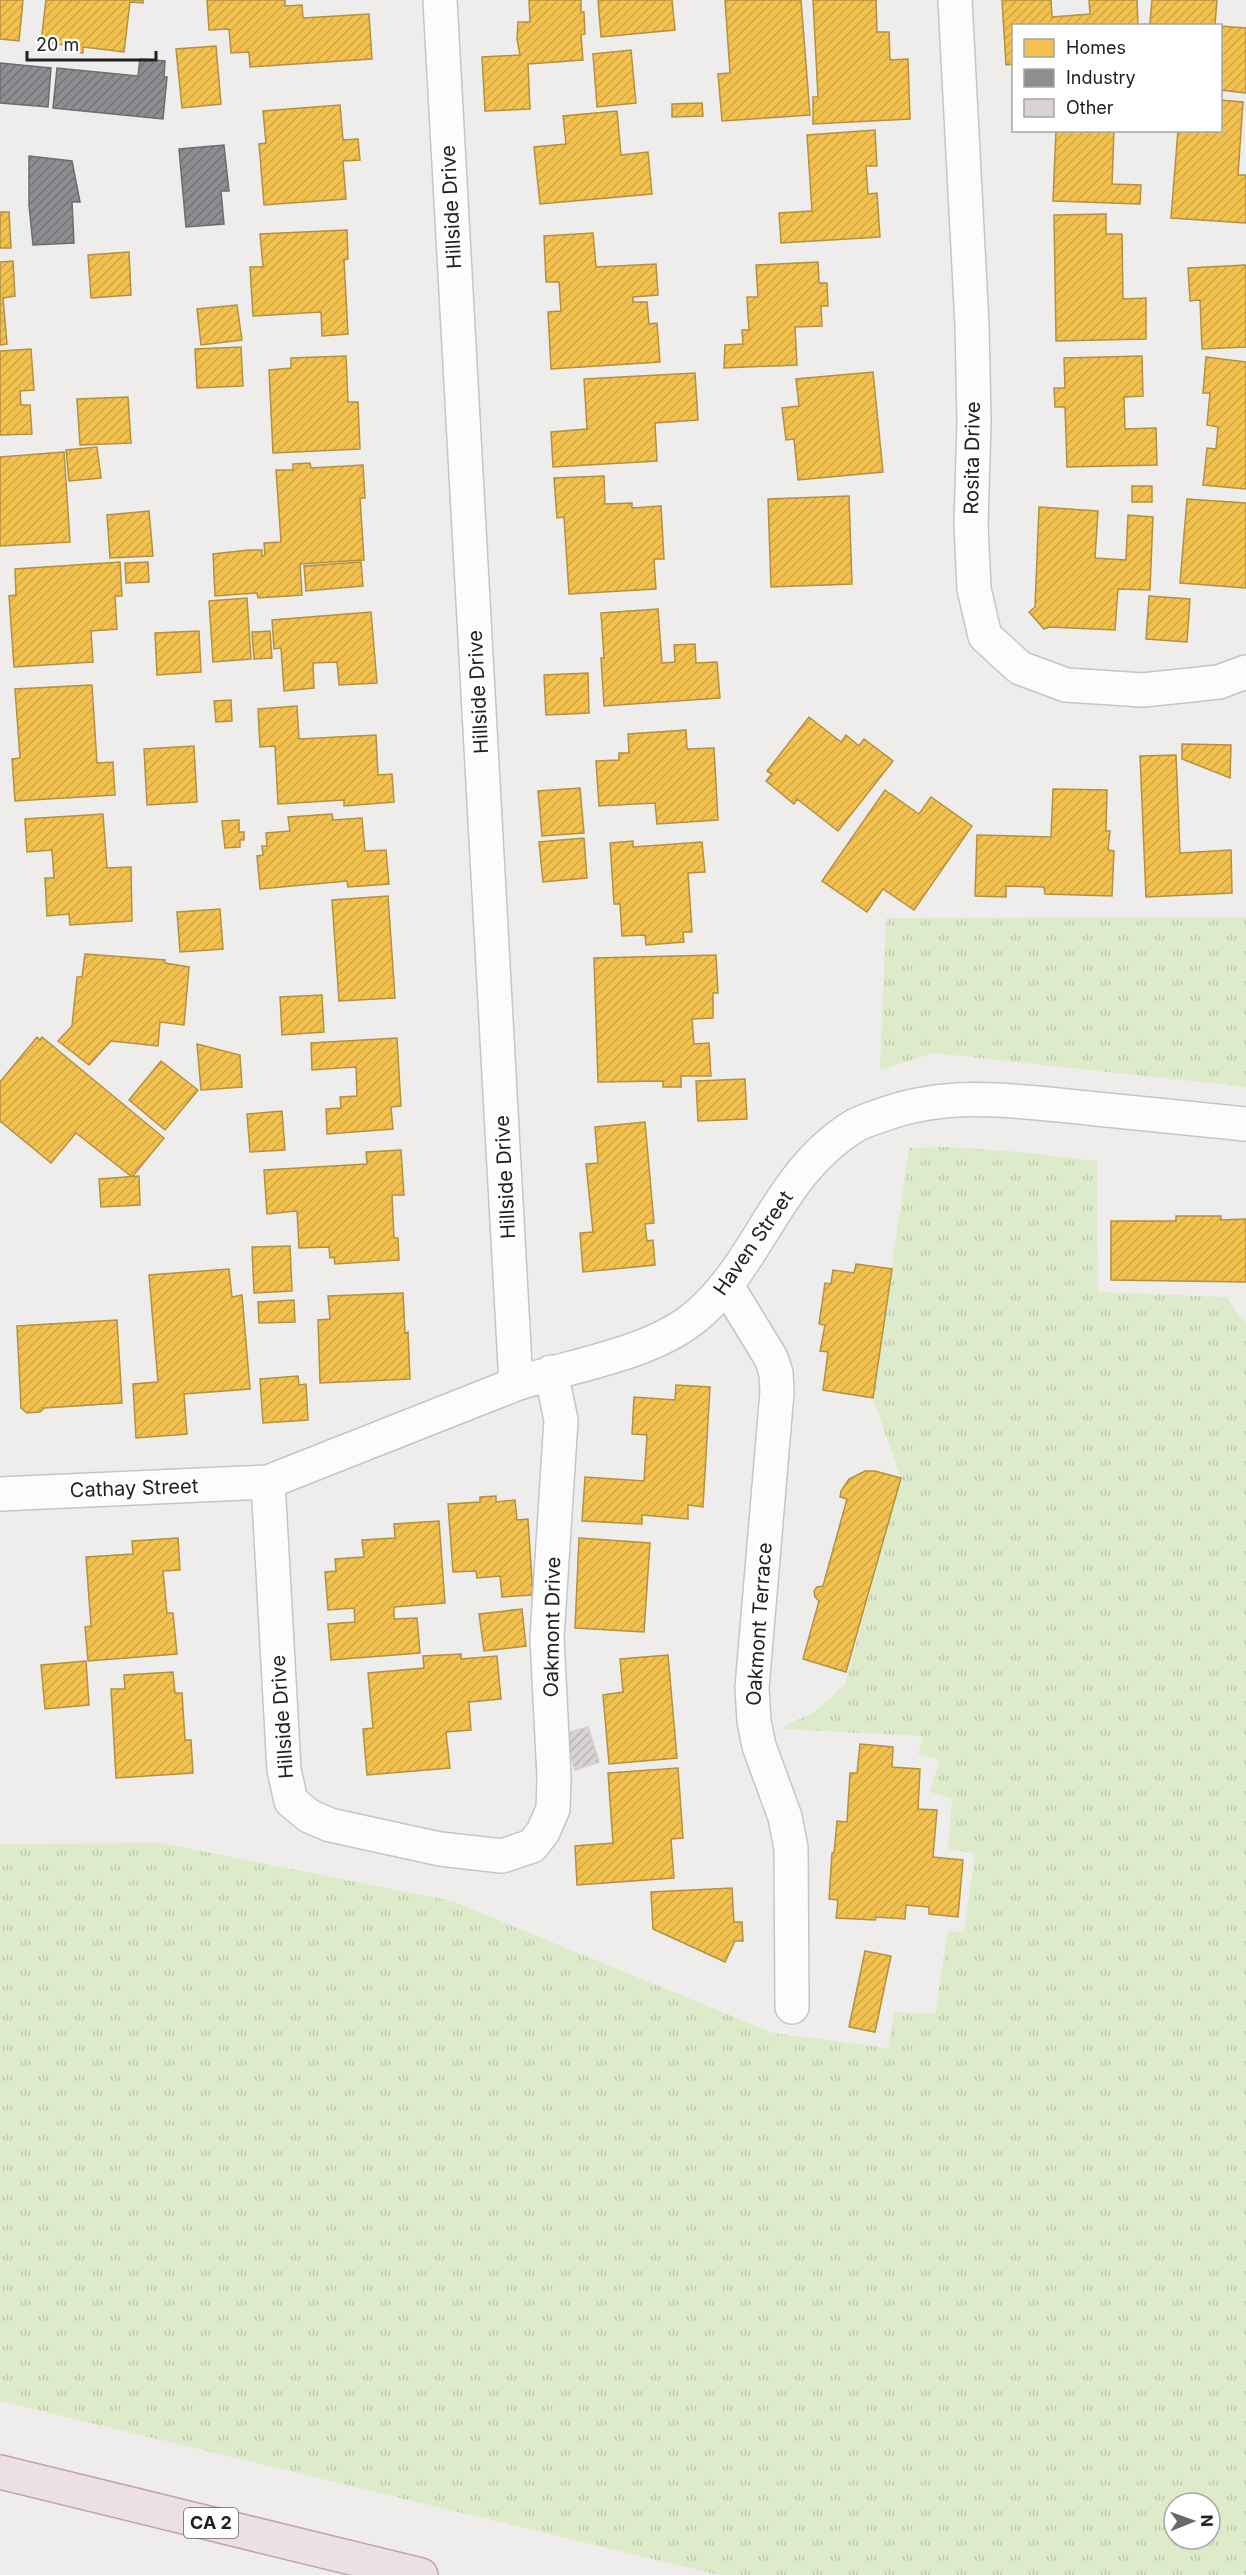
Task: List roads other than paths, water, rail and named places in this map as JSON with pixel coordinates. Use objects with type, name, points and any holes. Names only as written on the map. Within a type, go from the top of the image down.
[{"type":"highway","name":"CA 2","points":[[0,2472],[421,2575]]},
{"type":"street","name":"Hillside Drive","points":[[440,0],[516,1384]]},
{"type":"street","name":"Rosita Drive","points":[[955,0],[972,325],[974,422],[971,536],[974,589],[986,636],[1020,668],[1066,685],[1143,690],[1219,682],[1246,672]]},
{"type":"street","name":"Haven Street","points":[[268,1482],[516,1384],[551,1372],[619,1355],[673,1331],[700,1314],[727,1286],[780,1200],[822,1150],[857,1125],[904,1107],[944,1099],[1017,1101],[1246,1124]]},
{"type":"street","name":"Oakmont Terrace","points":[[727,1286],[760,1338],[776,1373],[777,1392],[752,1688],[754,1721],[759,1746],[785,1817],[791,1848],[792,2007]]},
{"type":"street","name":"Oakmont Drive","points":[[502,1856],[532,1846],[543,1832],[553,1809],[554,1777],[547,1638],[561,1420],[551,1372]]},
{"type":"street","name":"Hillside Drive","points":[[268,1482],[284,1770],[291,1801],[309,1816],[330,1825],[440,1849],[502,1856]]},
{"type":"street","name":"Cathay Street","points":[[0,1494],[268,1482]]}]
